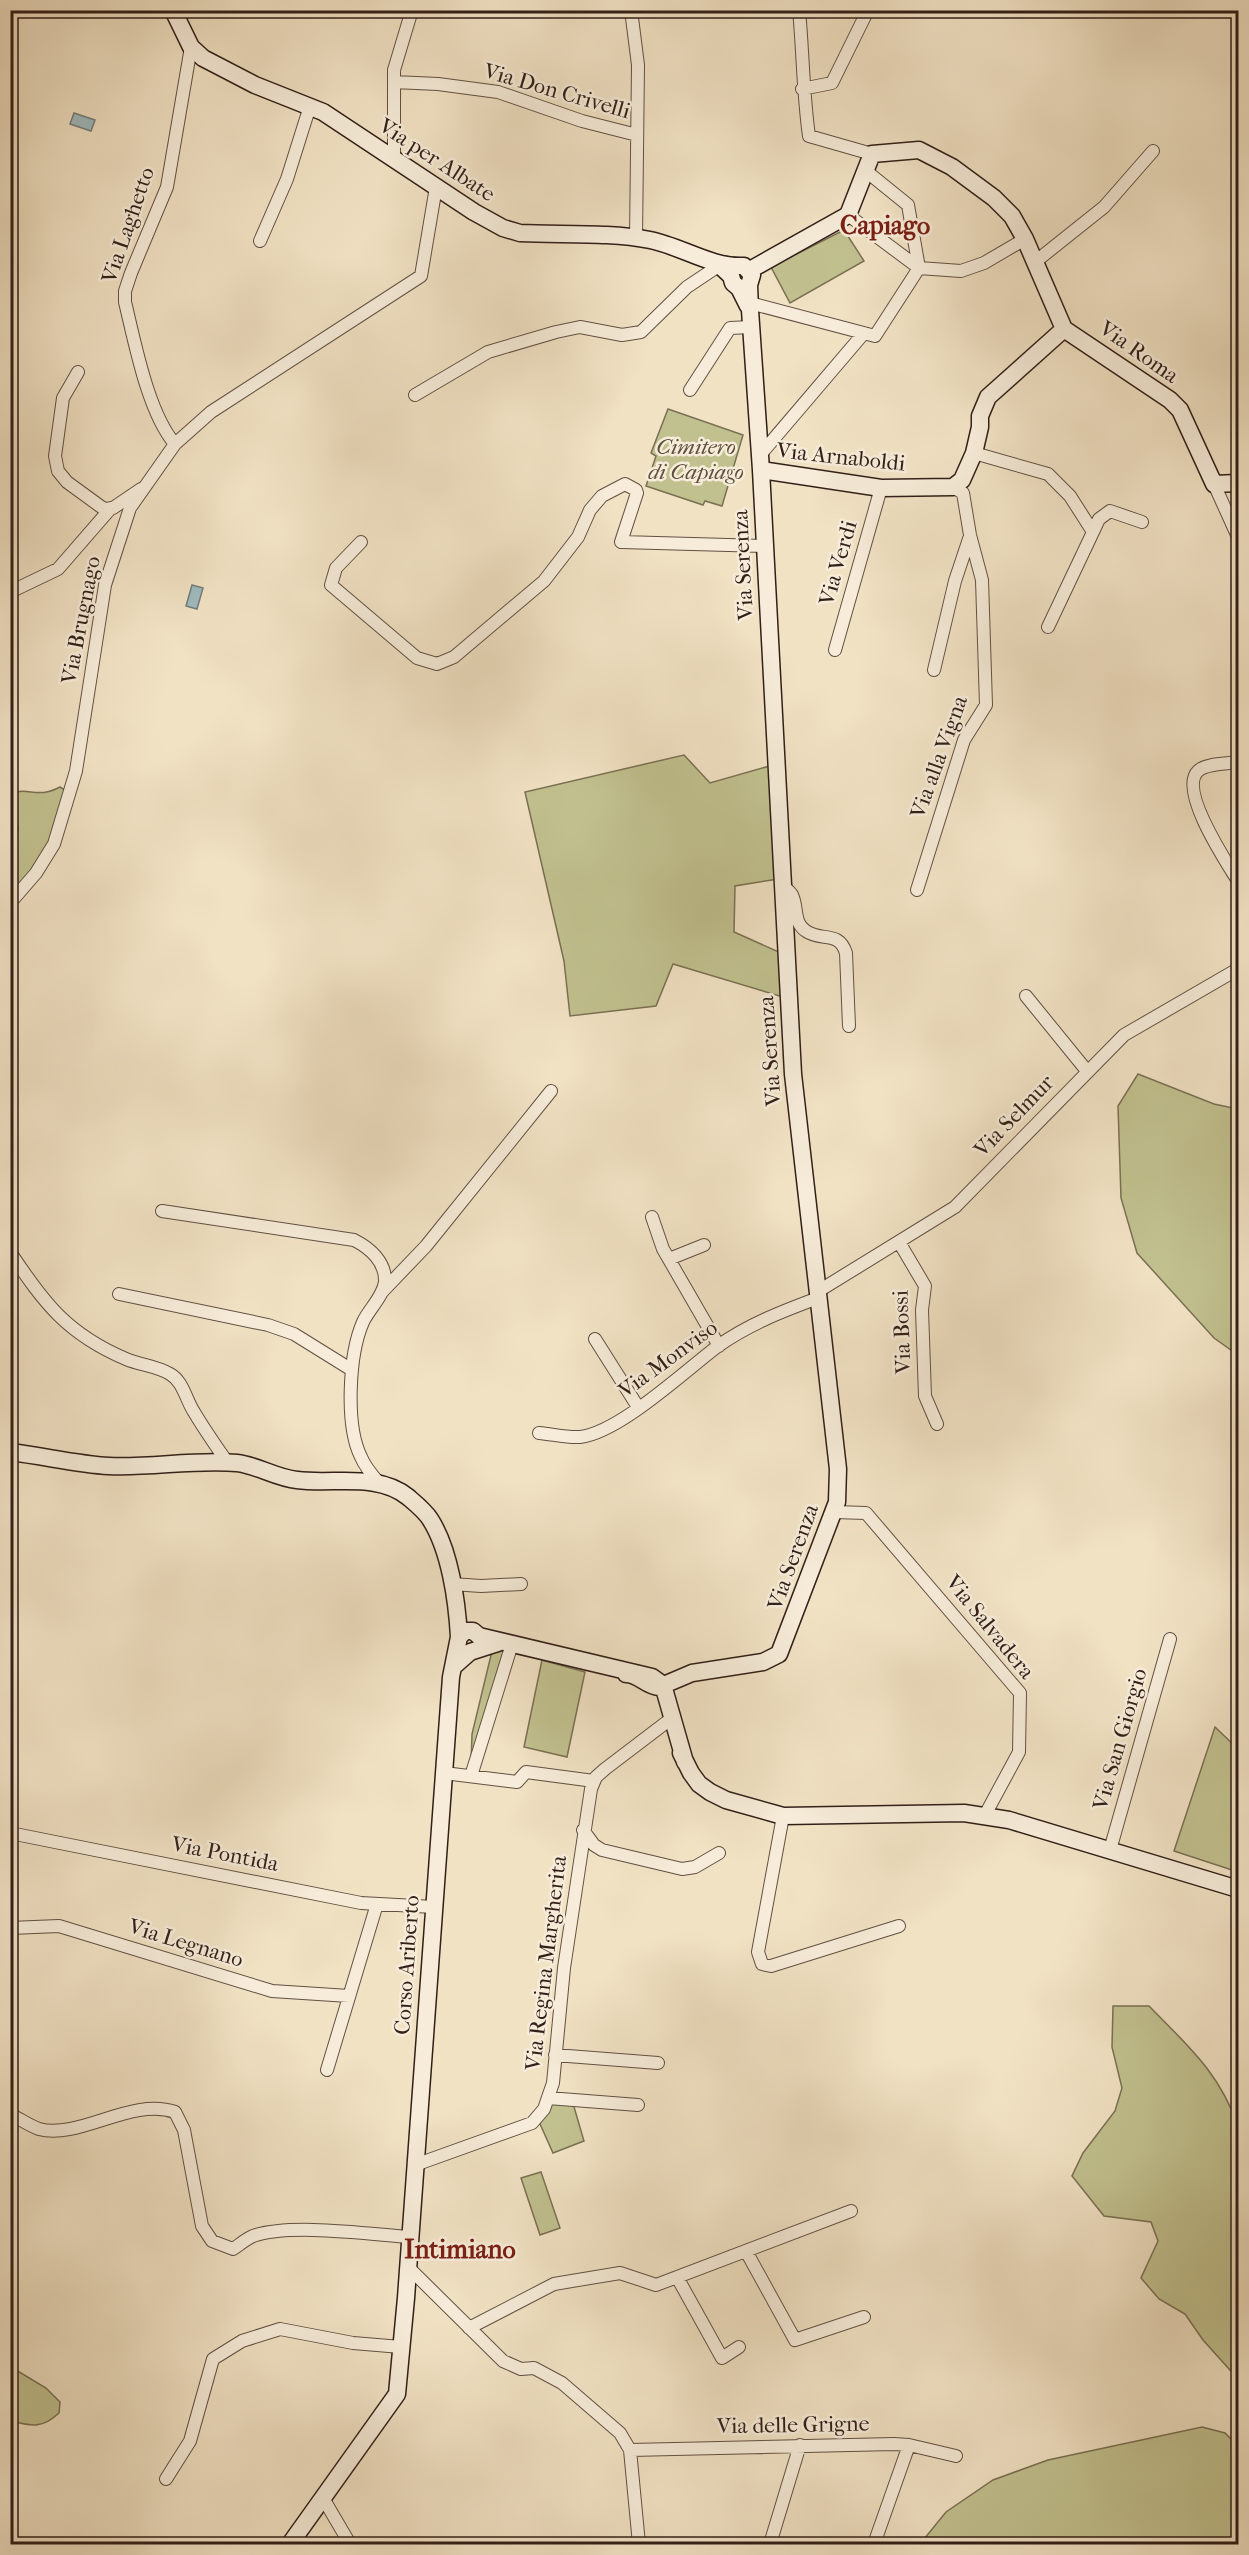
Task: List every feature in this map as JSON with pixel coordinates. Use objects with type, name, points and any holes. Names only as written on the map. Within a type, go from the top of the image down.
[{"type":"street","name":"Via per Albate","points":[[173,10],[191,47],[203,58],[255,85],[310,106],[394,158],[493,224],[520,233],[636,238],[653,241],[735,273]]},
{"type":"street","points":[[394,158],[394,70],[412,10]]},
{"type":"street","points":[[631,10],[638,65],[636,238]]},
{"type":"street","points":[[415,395],[488,352],[556,332],[580,327],[622,335],[641,332],[687,287],[735,273],[848,215],[872,154],[809,136],[802,89],[803,64],[799,10]]},
{"type":"street","points":[[802,89],[832,83],[868,10]]},
{"type":"street","name":"Via Laghetto","points":[[175,444],[167,435],[156,411],[125,302],[125,291],[167,187],[191,47]]},
{"type":"street","name":"Via Don Crivelli","points":[[394,82],[438,84],[498,92],[582,121],[637,135]]},
{"type":"street","points":[[260,241],[286,179],[310,106]]},
{"type":"street","name":"Via Roma","points":[[872,154],[919,150],[952,167],[1006,210],[1025,239],[1064,329],[1170,400],[1180,410],[1214,484]]},
{"type":"street","points":[[1035,262],[1104,207],[1153,151]]},
{"type":"street","points":[[760,462],[870,335],[920,268],[908,205],[866,171]]},
{"type":"street","name":"Via Brugnago","points":[[10,903],[36,873],[54,844],[76,771],[105,585],[130,508],[175,444],[211,412],[422,276],[436,187]]},
{"type":"street","points":[[848,215],[920,268],[961,271],[984,264],[1025,239]]},
{"type":"street","name":"Via Serenza","points":[[663,1686],[692,1672],[762,1662],[779,1654],[837,1502],[838,1469],[793,1074],[750,307],[735,273]]},
{"type":"street","points":[[750,307],[870,335]]},
{"type":"street","points":[[690,390],[730,328],[751,327]]},
{"type":"street","points":[[953,487],[962,480],[974,453],[981,428],[983,407],[988,398],[1064,329]]},
{"type":"street","points":[[78,372],[66,389],[63,398],[54,456],[58,471],[67,482],[104,509],[111,508]]},
{"type":"street","points":[[974,453],[1048,474],[1070,496],[1094,532]]},
{"type":"street","name":"Via Arnaboldi","points":[[760,462],[881,488],[953,487]]},
{"type":"street","points":[[1239,483],[1214,484],[1239,537]]},
{"type":"street","points":[[361,542],[336,568],[331,585],[417,658],[437,664],[454,657],[544,581],[578,537],[590,510],[602,496],[625,484],[636,489],[637,494],[621,542],[764,546]]},
{"type":"street","name":"Via alla Vigna","points":[[917,890],[964,740],[986,705],[982,580],[970,535],[963,493],[953,487]]},
{"type":"street","points":[[10,592],[58,569],[111,508],[145,488]]},
{"type":"street","name":"Via Verdi","points":[[835,650],[881,488]]},
{"type":"street","points":[[1048,627],[1099,519],[1110,512],[1142,522]]},
{"type":"street","points":[[934,670],[954,581],[970,535]]},
{"type":"street","points":[[1239,762],[1203,768],[1197,772],[1193,780],[1199,811],[1205,825],[1239,881]]},
{"type":"street","points":[[782,885],[792,894],[798,921],[805,931],[837,940],[843,944],[846,953],[849,1026]]},
{"type":"street","name":"Via Selmur","points":[[818,1295],[955,1207],[1124,1035],[1239,969]]},
{"type":"street","points":[[1026,996],[1087,1071]]},
{"type":"street","points":[[379,1483],[360,1456],[354,1435],[352,1370],[356,1339],[364,1319],[381,1293],[426,1246],[551,1091]]},
{"type":"street","points":[[162,1211],[354,1240],[365,1246],[383,1266],[385,1282],[381,1293]]},
{"type":"street","points":[[652,1217],[663,1249],[719,1346]]},
{"type":"street","name":"Via Bossi","points":[[899,1242],[925,1286],[922,1311],[925,1396],[937,1424]]},
{"type":"street","points":[[669,1259],[704,1245]]},
{"type":"street","points":[[10,1252],[44,1300],[62,1321],[76,1332],[128,1360],[170,1374],[178,1381],[192,1410],[227,1462]]},
{"type":"street","points":[[119,1294],[268,1325],[294,1334],[352,1370]]},
{"type":"street","name":"Via Monviso","points":[[539,1433],[581,1437],[613,1424],[681,1377],[719,1346],[757,1322],[818,1295]]},
{"type":"street","points":[[595,1339],[638,1407]]},
{"type":"street","points":[[10,1452],[110,1466],[239,1463],[295,1480],[379,1483],[405,1495],[430,1518],[445,1553],[457,1606],[470,1642],[507,1643],[618,1670],[645,1674],[663,1686],[670,1720]]},
{"type":"street","name":"Via Salvadera","points":[[834,1512],[866,1513],[1020,1693],[1020,1752],[985,1815]]},
{"type":"street","points":[[452,1584],[481,1586],[521,1584]]},
{"type":"street","name":"Via San Giorgio","points":[[1110,1850],[1170,1639]]},
{"type":"street","name":"Corso Ariberto","points":[[290,2544],[397,2394],[452,1668],[470,1642]]},
{"type":"street","points":[[471,1776],[507,1643]]},
{"type":"street","points":[[618,1670],[656,1695],[670,1720],[686,1762],[699,1784],[726,1800],[783,1816],[945,1813],[985,1815],[1009,1820],[1239,1889]]},
{"type":"street","points":[[444,1773],[517,1782],[526,1772],[594,1781],[605,1769],[670,1720]]},
{"type":"street","name":"Via Regina Margherita","points":[[415,2165],[532,2123],[544,2109],[553,2083],[583,1830],[594,1781]]},
{"type":"street","points":[[783,1816],[758,1952],[762,1964],[771,1966],[900,1926]]},
{"type":"street","points":[[583,1830],[594,1845],[602,1850],[682,1869],[695,1867],[719,1852]]},
{"type":"street","name":"Via Pontida","points":[[10,1833],[361,1903],[434,1907]]},
{"type":"street","points":[[327,2070],[377,1904]]},
{"type":"street","name":"Via Legnano","points":[[10,1928],[59,1926],[272,1991],[350,1995]]},
{"type":"street","points":[[555,2055],[658,2063]]},
{"type":"street","points":[[548,2098],[638,2105]]},
{"type":"street","points":[[10,2114],[40,2129],[63,2130],[137,2110],[162,2108],[175,2112],[184,2130],[202,2226],[212,2241],[233,2249],[250,2237],[266,2233],[301,2231],[410,2237]]},
{"type":"street","points":[[470,2328],[554,2284],[620,2272],[656,2285],[851,2211]]},
{"type":"street","points":[[746,2251],[795,2340],[864,2317]]},
{"type":"street","points":[[408,2267],[503,2361],[521,2369],[534,2368],[562,2383],[620,2433],[630,2450],[639,2544]]},
{"type":"street","points":[[677,2277],[722,2358],[739,2347]]},
{"type":"street","points":[[166,2479],[190,2441],[213,2359],[242,2341],[280,2329],[353,2343],[401,2347]]},
{"type":"street","points":[[770,2544],[800,2445]]},
{"type":"street","name":"Via delle Grigne","points":[[630,2450],[800,2445],[909,2445],[956,2456]]},
{"type":"street","points":[[874,2544],[909,2445]]},
{"type":"street","points":[[323,2498],[350,2544]]},
{"type":"green space","points":[[844,230],[864,261],[790,303],[771,267]]},
{"type":"green space","name":"Cimitero di Capiago","points":[[668,409],[743,435],[722,506],[705,501],[703,505],[646,486],[656,456],[651,453]]},
{"type":"green space","points":[[684,755],[710,783],[773,765],[778,879],[735,886],[734,932],[781,953],[783,997],[673,964],[656,1006],[570,1016],[564,961],[525,792]]},
{"type":"green space","points":[[60,787],[68,792],[68,812],[11,908],[11,851],[17,840],[18,827],[11,814],[11,793],[23,791],[40,793]]},
{"type":"green space","points":[[1138,1074],[1214,1104],[1238,1109],[1238,1355],[1214,1338],[1137,1253],[1121,1198],[1118,1106]]},
{"type":"green space","points":[[492,1651],[506,1651],[471,1764],[472,1734]]},
{"type":"green space","points":[[542,1660],[585,1672],[567,1757],[524,1747]]},
{"type":"green space","points":[[1215,1727],[1238,1749],[1238,1872],[1174,1851]]},
{"type":"green space","points":[[1113,2006],[1149,2006],[1201,2061],[1222,2091],[1238,2127],[1238,2379],[1203,2340],[1185,2314],[1159,2299],[1141,2278],[1158,2241],[1151,2222],[1104,2216],[1072,2176],[1083,2153],[1115,2111],[1122,2088],[1112,2047]]},
{"type":"green space","points":[[548,2098],[572,2100],[584,2141],[553,2153],[540,2124],[533,2126]]},
{"type":"green space","points":[[541,2172],[560,2228],[540,2235],[521,2178]]},
{"type":"green space","points":[[11,2367],[46,2388],[60,2402],[59,2413],[47,2422],[36,2425],[11,2421]]},
{"type":"green space","points":[[1202,2427],[1225,2433],[1238,2446],[1238,2544],[920,2544],[946,2512],[993,2480],[1048,2460]]},
{"type":"water","points":[[74,113],[95,120],[91,131],[70,124]]},
{"type":"water","points":[[192,585],[203,588],[197,609],[186,606]]},
{"type":"district","name":"Capiago","points":[[885,225]]},
{"type":"district","name":"Intimiano","points":[[460,2249]]}]
